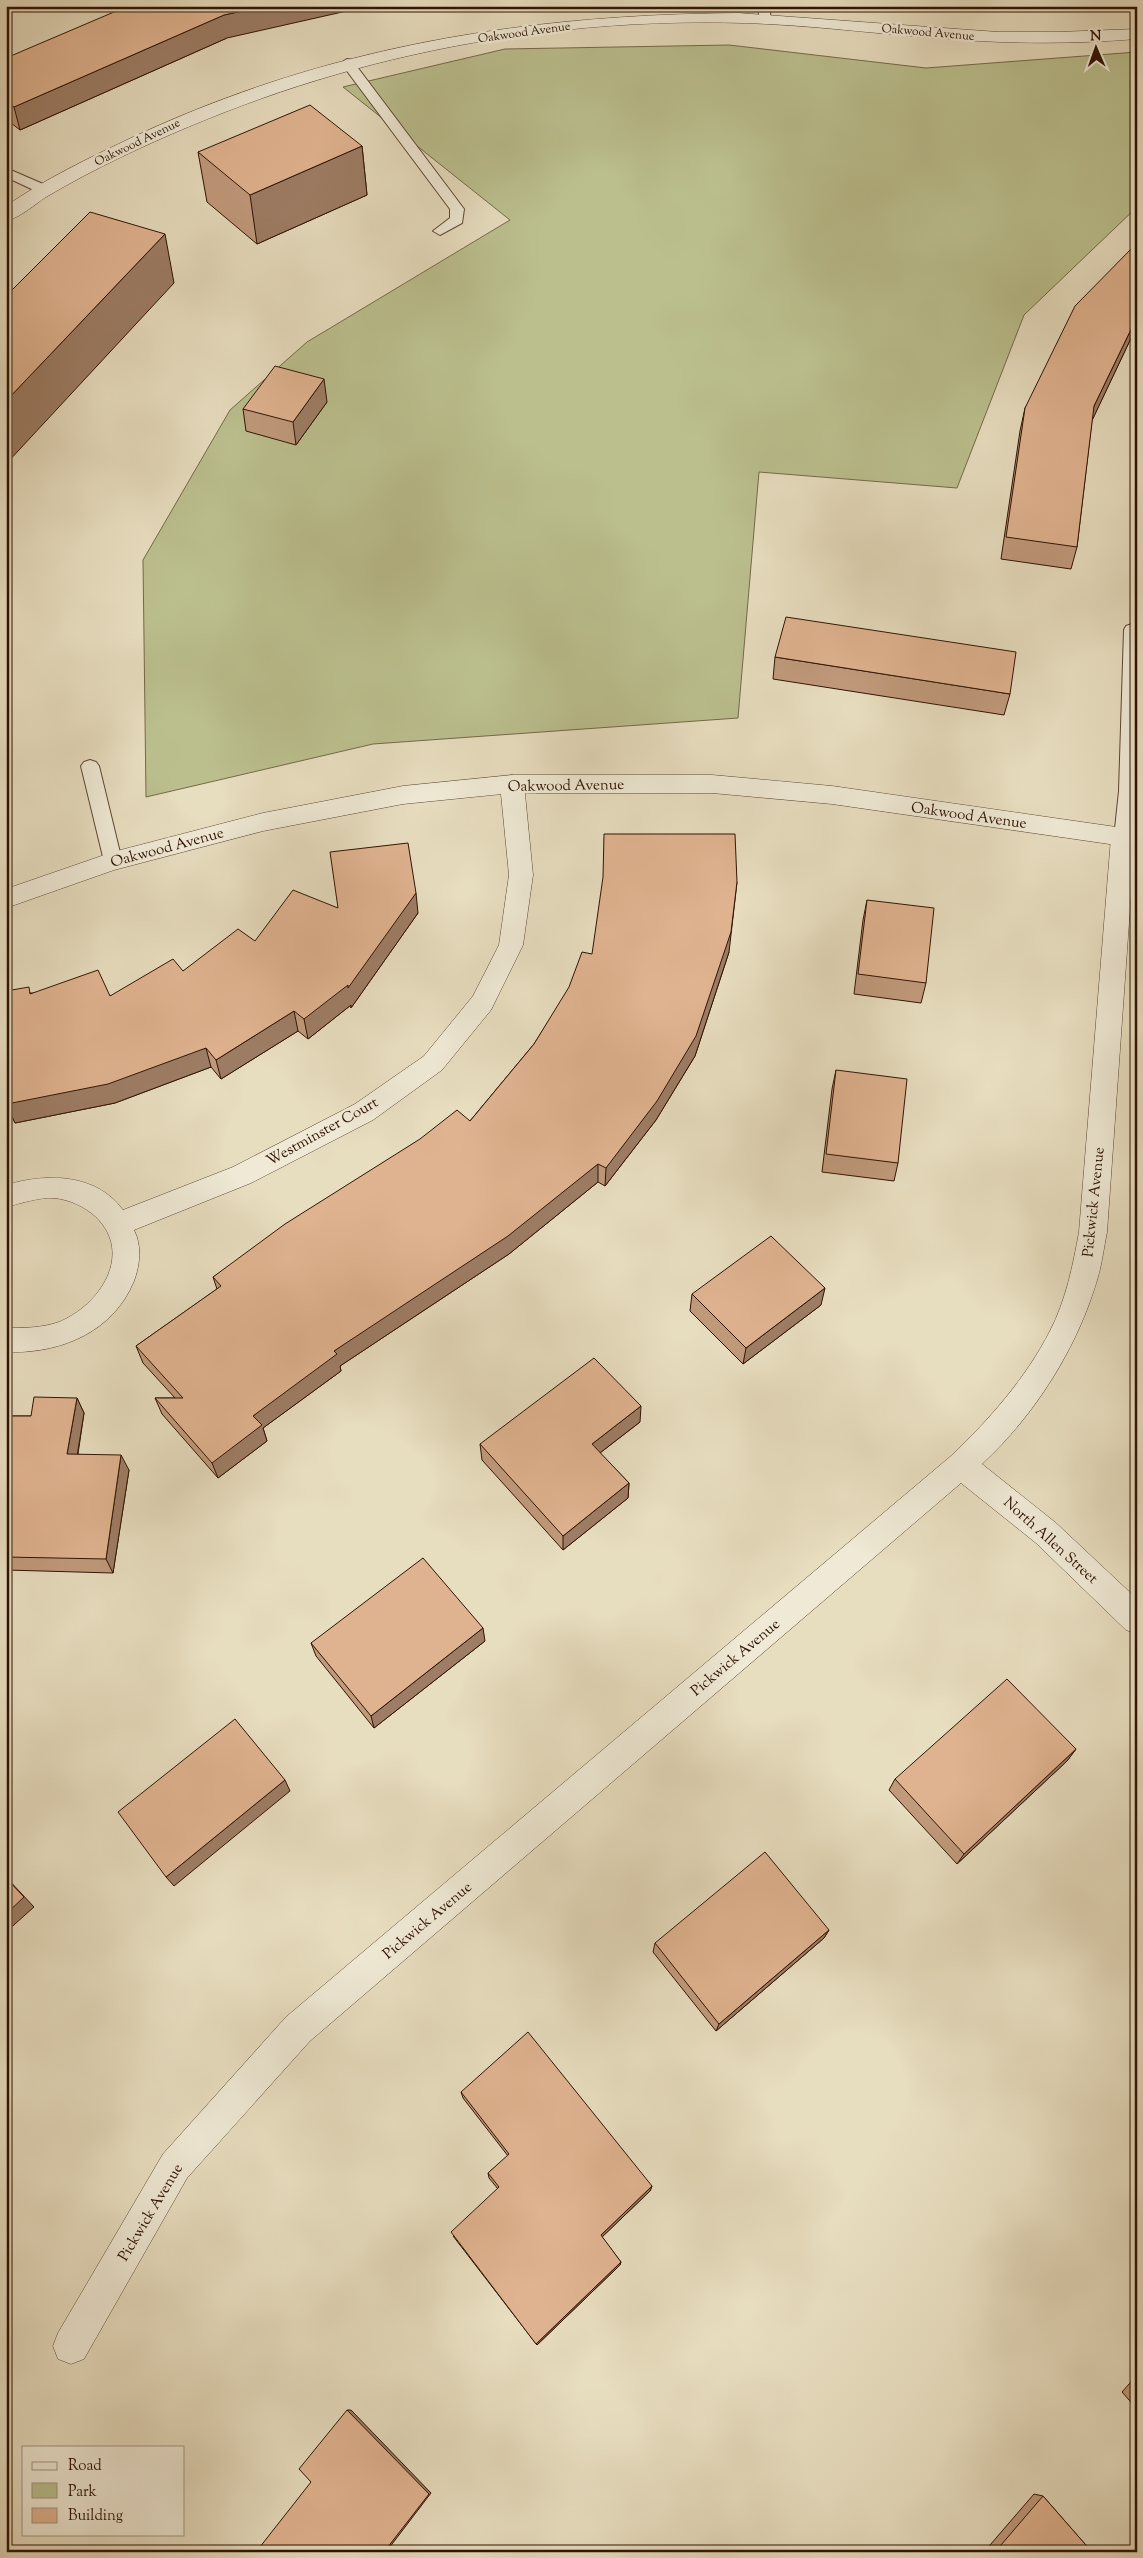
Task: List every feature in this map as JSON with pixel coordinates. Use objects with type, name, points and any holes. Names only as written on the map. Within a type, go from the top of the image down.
[{"type":"street","name":"Oakwood Avenue","points":[[6,215],[45,190],[160,129],[225,103],[347,63],[427,46],[547,28],[612,22],[764,13],[978,36],[1094,38],[1137,34]]},
{"type":"street","name":"Oakwood Avenue","points":[[6,899],[48,882],[113,861],[263,822],[403,795],[512,784],[721,785],[832,795],[1130,838]]},
{"type":"street","name":"Westminster Court","points":[[118,1224],[242,1175],[364,1112],[433,1063],[482,1003],[511,945],[520,875],[512,784]]},
{"type":"street","name":"Pickwick Avenue","points":[[71,2346],[175,2166],[298,2029],[961,1465],[990,1438],[1025,1394],[1062,1336],[1084,1277],[1093,1232],[1130,838]]},
{"type":"street","points":[[6,1196],[28,1189],[56,1187],[81,1194],[103,1206],[118,1224],[126,1248],[123,1276],[108,1302],[86,1323],[56,1337],[24,1342],[6,1340]]},
{"type":"street","name":"North Allen Street","points":[[961,1465],[1046,1533],[1137,1620]]},
{"type":"lane","points":[[347,63],[457,209],[457,220],[440,231]]},
{"type":"lane","points":[[6,172],[45,190]]},
{"type":"lane","points":[[1130,838],[1128,791],[1132,630]]},
{"type":"lane","points":[[90,766],[113,861]]},
{"type":"green space","points":[[729,45],[926,68],[1137,52],[1137,207],[1024,315],[957,488],[759,472],[738,718],[373,744],[146,797],[143,560],[230,410],[307,342],[510,220],[343,87],[505,49]]},
{"type":"building","points":[[128,6],[265,6],[224,15],[14,107],[6,101],[6,58]]},
{"type":"building","points":[[310,105],[362,146],[250,195],[198,152]]},
{"type":"building","points":[[90,212],[165,234],[6,401],[6,296]]},
{"type":"building","points":[[1137,243],[1137,317],[1094,406],[1077,547],[1006,537],[1025,408],[1075,306]]},
{"type":"building","points":[[275,366],[324,379],[293,422],[243,409]]},
{"type":"building","points":[[786,617],[1016,652],[1010,694],[775,657]]},
{"type":"building","points":[[604,834],[735,834],[737,882],[731,932],[696,1036],[657,1101],[606,1168],[598,1164],[508,1236],[334,1351],[337,1354],[253,1416],[262,1425],[212,1463],[155,1398],[183,1398],[136,1346],[221,1286],[213,1277],[285,1224],[420,1139],[457,1110],[470,1121],[534,1044],[569,987],[582,952],[592,954],[603,877]]},
{"type":"building","points":[[408,843],[416,893],[348,988],[348,985],[304,1019],[294,1011],[216,1060],[206,1048],[108,1084],[7,1104],[6,991],[29,987],[30,994],[98,970],[110,996],[173,959],[183,971],[238,929],[255,941],[293,890],[338,908],[330,852]]},
{"type":"building","points":[[867,900],[934,908],[926,983],[858,974]]},
{"type":"building","points":[[836,1070],[907,1079],[898,1163],[826,1154]]},
{"type":"building","points":[[771,1236],[825,1288],[746,1348],[692,1294]]},
{"type":"building","points":[[594,1358],[641,1406],[592,1444],[629,1483],[563,1536],[480,1444]]},
{"type":"building","points":[[34,1397],[77,1398],[67,1454],[121,1455],[106,1559],[6,1557],[6,1416],[31,1416]]},
{"type":"building","points":[[423,1558],[483,1628],[371,1716],[311,1643]]},
{"type":"building","points":[[1007,1679],[1076,1749],[964,1854],[895,1779]]},
{"type":"building","points":[[235,1719],[285,1780],[166,1877],[118,1812]]},
{"type":"building","points":[[765,1852],[829,1930],[719,2024],[655,1943]]},
{"type":"building","points":[[6,1878],[24,1897],[6,1914]]},
{"type":"building","points":[[528,2032],[652,2186],[601,2235],[621,2262],[536,2344],[451,2232],[499,2187],[488,2173],[509,2154],[461,2092]]},
{"type":"building","points":[[1137,2388],[1137,2396],[1133,2392]]},
{"type":"building","points":[[347,2410],[429,2494],[384,2552],[256,2552],[311,2482],[299,2469]]},
{"type":"building","points":[[1043,2496],[1092,2552],[995,2552]]}]
